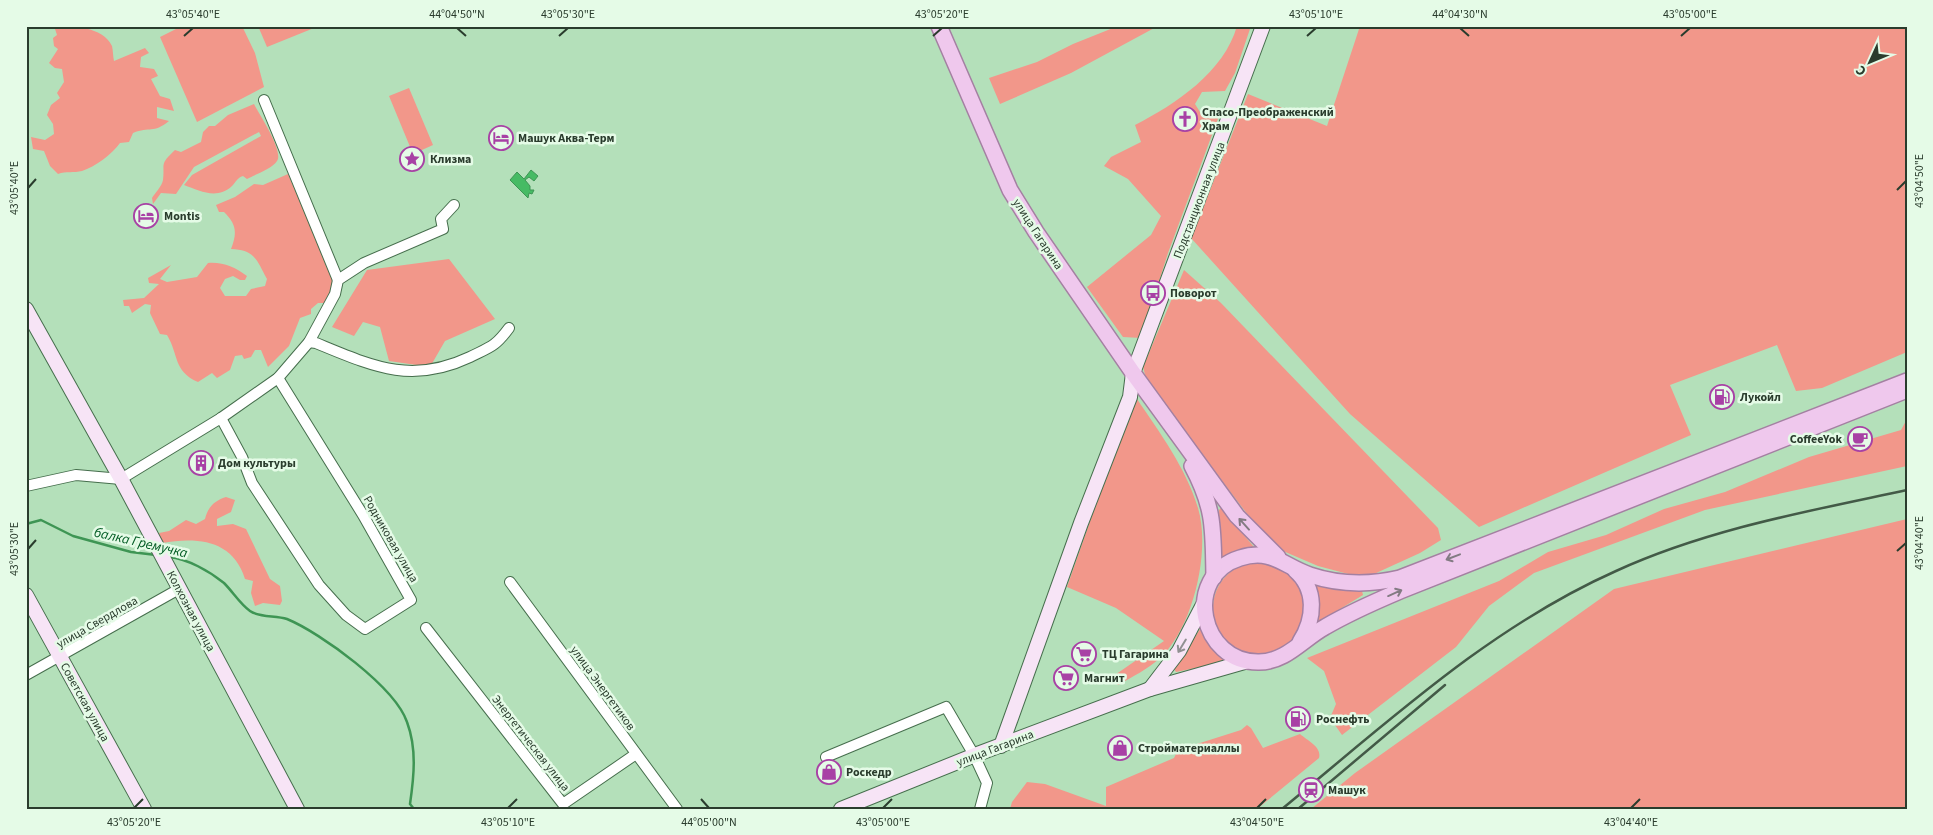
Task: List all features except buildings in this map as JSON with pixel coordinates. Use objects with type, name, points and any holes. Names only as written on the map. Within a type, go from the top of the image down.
[{"type":"main road","name":"улица Гагарина","points":[[939,26],[1010,190],[1068,280],[1168,423]]},
{"type":"main road","points":[[1907,381],[1400,578],[1370,583],[1342,582],[1309,574],[1283,561],[1265,555],[1243,557],[1224,566],[1214,577],[1204,603],[1206,623],[1215,641],[1224,650],[1248,661],[1260,662],[1280,658],[1300,643],[1344,617],[1400,591],[1907,390]]},
{"type":"main road","points":[[1168,423],[1237,516],[1305,582],[1310,594],[1311,620],[1300,643]]},
{"type":"main road","points":[[1168,423],[1208,500],[1213,522],[1214,577]]},
{"type":"street","name":"Подстанционная улица","points":[[1001,746],[1081,523],[1130,397],[1132,373],[1263,26]]},
{"type":"street","points":[[26,486],[76,475],[118,479],[221,418],[278,378],[309,342],[335,294],[338,280],[264,100]]},
{"type":"street","points":[[338,280],[364,263],[443,229],[441,219],[454,205]]},
{"type":"street","name":"Колхозная улица","points":[[26,309],[298,809]]},
{"type":"street","name":"Колхозная улица","points":[[26,325],[110,473],[118,479]]},
{"type":"street","points":[[309,342],[316,343],[375,367],[424,372],[454,364],[498,344],[509,328]]},
{"type":"street","name":"Родниковая улица","points":[[221,418],[242,457],[252,483],[320,585],[346,615],[365,629],[411,600],[363,515],[278,378]]},
{"type":"street","name":"улица Энергетиков","points":[[510,582],[677,809]]},
{"type":"street","name":"улица Свердлова","points":[[26,675],[180,589]]},
{"type":"street","name":"Советская улица","points":[[26,595],[144,809]]},
{"type":"street","points":[[1150,689],[1179,651],[1204,603]]},
{"type":"street","name":"Энергетическая улица","points":[[426,628],[563,804],[636,754]]},
{"type":"street","name":"улица Гагарина","points":[[841,809],[974,755],[1150,689],[1248,661]]},
{"type":"street","points":[[826,757],[946,707],[974,755],[988,784],[980,809]]},
{"type":"shaded area","points":[[54,26],[69,26],[102,34],[112,46],[114,61],[145,48],[149,53],[141,57],[140,67],[154,69],[158,76],[151,79],[160,96],[170,99],[174,111],[157,107],[157,118],[169,121],[155,129],[133,133],[129,142],[120,143],[103,160],[87,169],[79,172],[58,174],[50,166],[44,151],[33,149],[31,137],[45,140],[54,134],[53,124],[47,115],[51,105],[60,98],[57,93],[64,82],[62,69],[55,68],[49,63],[58,49],[54,46],[53,38],[57,35]]},
{"type":"shaded area","points":[[182,26],[242,26],[255,53],[264,87],[197,122],[160,37]]},
{"type":"shaded area","points":[[258,26],[319,26],[267,47]]},
{"type":"shaded area","points":[[1118,26],[1158,26],[1071,73],[1000,104],[989,78],[1037,62],[1073,44]]},
{"type":"shaded area","points":[[1237,26],[1251,26],[1235,73],[1225,91],[1202,92],[1195,104],[1200,112],[1219,116],[1168,253],[1141,338],[1123,337],[1087,287],[1151,235],[1161,216],[1128,179],[1104,166],[1111,157],[1141,142],[1135,125],[1182,97],[1210,72],[1231,43]]},
{"type":"shaded area","points":[[1360,26],[1907,26],[1907,352],[1822,388],[1796,391],[1777,345],[1670,385],[1691,435],[1479,527],[1350,414],[1191,238],[1248,94],[1327,126]]},
{"type":"shaded area","points":[[409,88],[433,145],[413,154],[389,96]]},
{"type":"shaded area","points":[[254,104],[270,132],[277,149],[278,156],[275,164],[247,179],[243,176],[241,177],[232,186],[220,193],[208,193],[184,185],[192,175],[261,136],[259,132],[194,167],[176,194],[161,193],[153,204],[152,198],[162,182],[164,164],[175,150],[181,152],[201,142],[203,132],[209,126],[215,126],[228,115]]},
{"type":"shaded area","points":[[531,170],[538,176],[534,181],[529,177],[525,180],[530,186],[530,190],[534,190],[532,194],[529,193],[528,198],[510,180],[517,172],[524,179]]},
{"type":"shaded area","points":[[288,174],[333,278],[332,293],[324,303],[318,303],[311,309],[311,314],[300,318],[289,346],[268,367],[261,350],[255,350],[251,357],[244,359],[242,355],[235,356],[230,370],[217,378],[212,373],[198,382],[190,378],[180,368],[171,342],[167,335],[160,334],[150,313],[151,305],[145,304],[132,313],[129,306],[124,306],[123,300],[144,298],[159,284],[149,283],[148,278],[171,265],[160,279],[167,282],[197,277],[208,263],[219,263],[229,266],[247,276],[245,280],[240,280],[233,276],[225,279],[220,288],[225,296],[246,296],[251,289],[265,286],[267,279],[254,257],[245,251],[231,249],[235,234],[234,225],[224,212],[219,212],[216,205],[235,197],[254,184],[263,185]]},
{"type":"shaded area","points":[[449,259],[495,319],[445,341],[430,367],[389,361],[380,327],[363,322],[354,336],[332,327],[367,270]]},
{"type":"shaded area","points":[[1184,270],[1221,303],[1438,528],[1441,540],[1420,553],[1374,574],[1352,575],[1318,566],[1276,548],[1254,523],[1147,382],[1143,367]]},
{"type":"shaded area","points":[[1133,398],[1137,399],[1155,425],[1187,479],[1198,508],[1202,545],[1196,588],[1190,609],[1172,645],[1150,666],[1118,685],[1112,677],[1164,641],[1116,608],[1067,587]]},
{"type":"shaded area","points":[[1907,419],[1907,466],[1705,510],[1534,573],[1489,606],[1456,647],[1342,735],[1330,718],[1336,704],[1324,671],[1307,658],[1499,581],[1548,552],[1606,535],[1664,509],[1725,492],[1809,457],[1901,430]]},
{"type":"shaded area","points":[[226,497],[235,500],[231,512],[217,519],[217,526],[233,524],[246,529],[270,579],[280,586],[282,601],[280,605],[263,603],[255,606],[251,593],[253,581],[245,579],[232,556],[223,549],[201,541],[162,543],[159,533],[169,531],[186,520],[196,524],[205,519],[212,505]]},
{"type":"shaded area","points":[[1221,508],[1254,547],[1236,551],[1220,560],[1219,510]]},
{"type":"shaded area","points":[[1907,519],[1907,809],[1311,809],[1355,773],[1614,589]]},
{"type":"shaded area","points":[[1259,562],[1276,566],[1291,576],[1301,591],[1305,608],[1301,625],[1291,640],[1276,650],[1259,654],[1242,650],[1227,640],[1217,625],[1213,608],[1217,591],[1227,576],[1242,566]]},
{"type":"shaded area","points":[[1311,580],[1362,591],[1363,595],[1317,623],[1318,615]]},
{"type":"shaded area","points":[[1200,629],[1212,648],[1230,661],[1176,672],[1174,669]]},
{"type":"shaded area","points":[[1247,725],[1251,728],[1263,748],[1300,734],[1314,744],[1319,754],[1319,758],[1257,809],[1010,809],[1012,802],[1027,782],[1045,784],[1106,806],[1106,787],[1174,758],[1178,750],[1241,730]]},
{"type":"waterway","name":"балка Гремучка","points":[[26,524],[41,520],[73,536],[131,552],[156,555]]},
{"type":"waterway","name":"балка Гремучка","points":[[169,557],[191,563],[212,574],[224,583],[250,611],[263,616],[287,619],[318,636],[355,663],[388,693],[400,708],[410,732],[414,763],[410,804],[414,809]]},
{"type":"railway","points":[[1282,809],[1442,678],[1483,648],[1570,594],[1651,556],[1723,532],[1907,490]]},
{"type":"railway","points":[[1298,809],[1445,685]]},
{"type":"place","name":"Спасо-Преображенский Храм","points":[[1185,119]]},
{"type":"place","name":"Машук Аква-Терм","points":[[501,138]]},
{"type":"place","name":"Клизма","points":[[412,159]]},
{"type":"place","name":"Montis","points":[[146,216]]},
{"type":"place","name":"Поворот","points":[[1153,293]]},
{"type":"place","name":"Лукойл","points":[[1722,397]]},
{"type":"place","name":"CoffeeYok","points":[[1860,439]]},
{"type":"place","name":"Дом культуры","points":[[201,463]]},
{"type":"place","name":"ТЦ Гагарина","points":[[1084,654]]},
{"type":"place","name":"Магнит","points":[[1066,678]]},
{"type":"place","name":"Роснефть","points":[[1298,719]]},
{"type":"place","name":"Стройматериаллы","points":[[1120,748]]},
{"type":"place","name":"Роскедр","points":[[829,772]]},
{"type":"place","name":"Машук","points":[[1311,790]]}]
